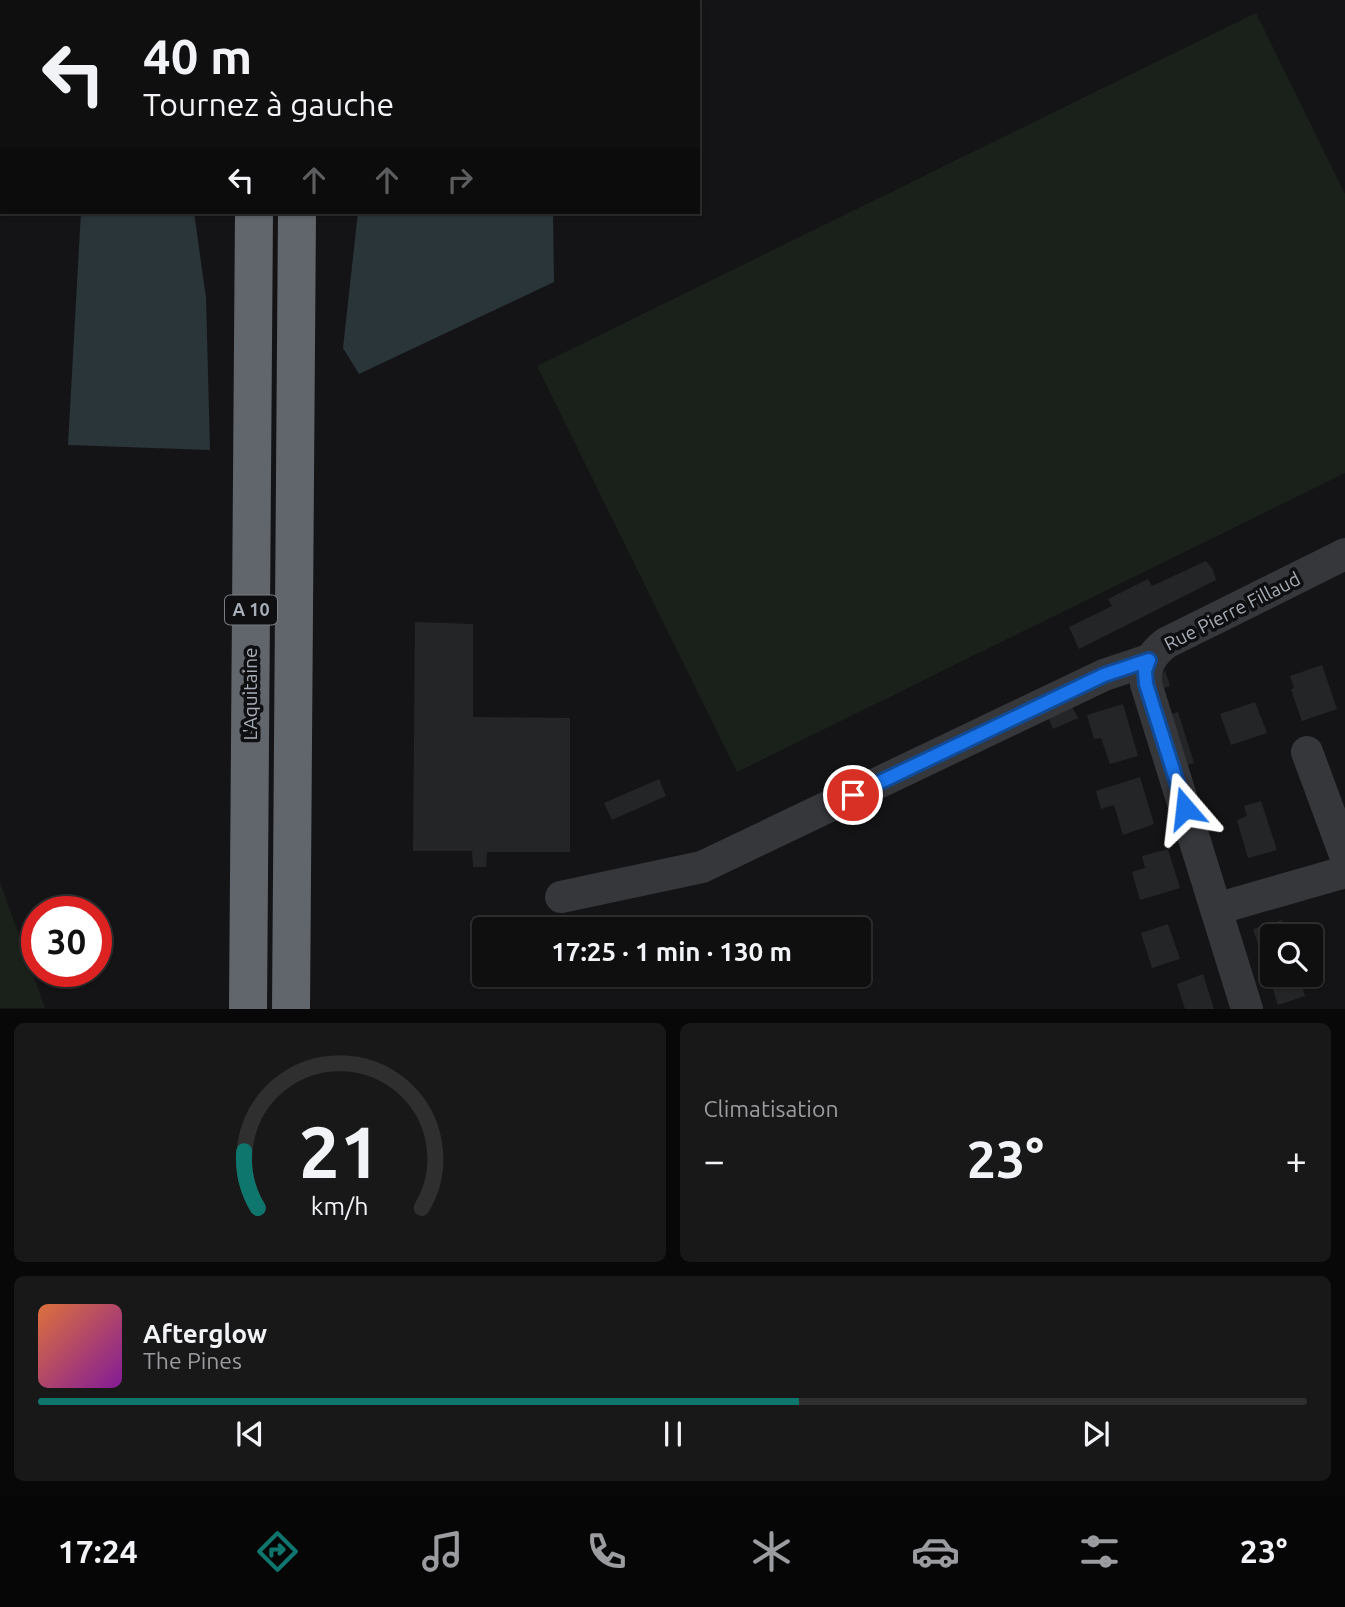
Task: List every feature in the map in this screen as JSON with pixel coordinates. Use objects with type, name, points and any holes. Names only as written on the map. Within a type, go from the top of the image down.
[{"type":"highway","name":"L'Aquitaine","points":[[248,1009],[254,214]]},
{"type":"highway","name":"A 10","points":[[291,1009],[297,214]]},
{"type":"street","name":"Rue Pierre Fillaud","points":[[1247,1009],[1146,684],[1145,671],[1149,660],[1166,643],[1345,554]]},
{"type":"street","points":[[561,897],[702,867],[1104,675],[1149,660]]},
{"type":"street","points":[[1307,752],[1345,855]]},
{"type":"street","points":[[1216,909],[1345,872]]},
{"type":"shaded area","points":[[1256,13],[1345,194],[1345,473],[737,772],[537,366]]},
{"type":"shaded area","points":[[81,214],[194,214],[206,298],[210,450],[68,445]]},
{"type":"shaded area","points":[[358,214],[553,214],[554,282],[359,374],[343,348]]},
{"type":"shaded area","points":[[0,882],[21,941],[21,987],[38,987],[45,1008],[0,1008]]},
{"type":"building","points":[[1206,561],[1216,580],[1079,649],[1069,627],[1112,606],[1108,599],[1148,579],[1152,586]]},
{"type":"building","points":[[415,622],[473,624],[473,717],[570,718],[570,852],[487,852],[486,867],[473,867],[472,851],[413,851]]},
{"type":"building","points":[[1322,665],[1337,709],[1302,721],[1291,690],[1294,688],[1290,676]]},
{"type":"building","points":[[1165,670],[1170,686],[1160,690],[1158,682]]},
{"type":"building","points":[[1255,702],[1267,733],[1231,745],[1220,714]]},
{"type":"building","points":[[1123,704],[1138,756],[1110,764],[1101,738],[1094,739],[1087,715]]},
{"type":"building","points":[[1071,705],[1078,718],[1053,729],[1048,717]]},
{"type":"building","points":[[1178,712],[1194,763],[1184,766],[1168,715]]},
{"type":"building","points":[[1140,777],[1154,824],[1123,835],[1114,805],[1101,809],[1096,791]]},
{"type":"building","points":[[659,779],[666,796],[612,820],[604,803]]},
{"type":"building","points":[[1261,801],[1277,850],[1248,858],[1237,820],[1247,816],[1244,806]]},
{"type":"building","points":[[1168,849],[1180,888],[1140,900],[1132,872],[1145,868],[1142,856]]},
{"type":"building","points":[[1168,924],[1180,959],[1152,968],[1141,933]]},
{"type":"building","points":[[1260,927],[1260,950],[1253,929]]},
{"type":"building","points":[[1203,974],[1214,1009],[1185,1009],[1177,984]]},
{"type":"building","points":[[1272,987],[1302,987],[1305,996],[1278,1005]]},
{"type":"route","points":[[853,795],[1104,675],[1149,660],[1145,671],[1146,684],[1185,808]]}]
